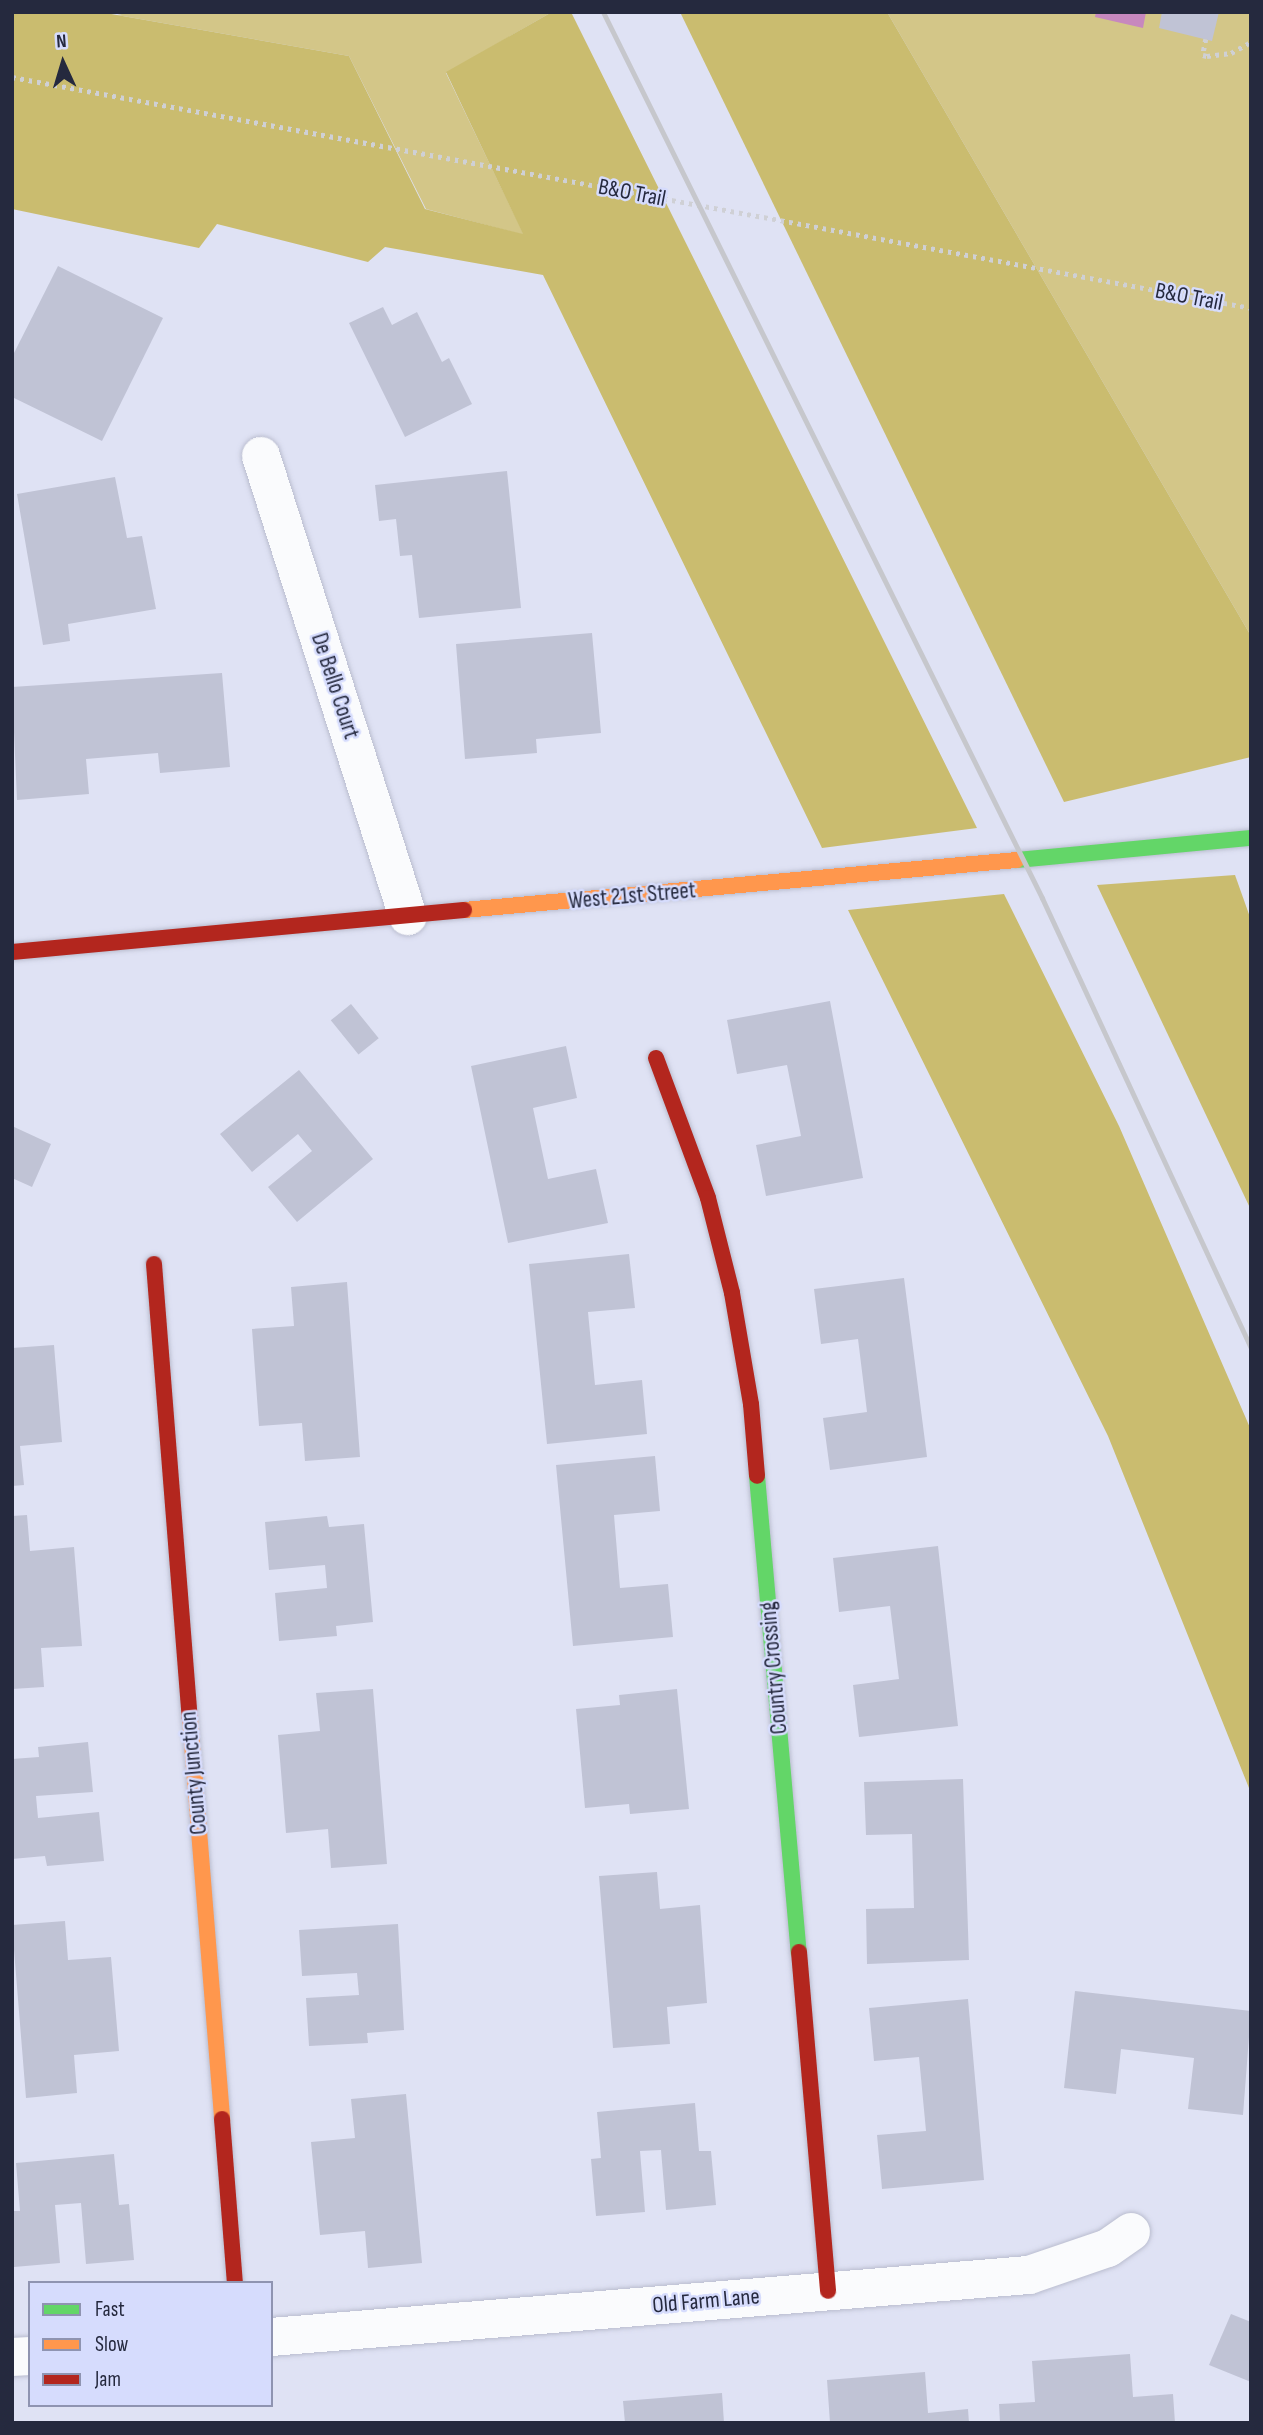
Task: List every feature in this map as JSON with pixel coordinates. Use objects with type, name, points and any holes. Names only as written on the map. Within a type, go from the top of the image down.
[{"type":"street","name":"De Bello Court","points":[[261,456],[408,916]]},
{"type":"street","name":"West 21st Street","points":[[12,952],[1251,838]]},
{"type":"street","name":"Country Crossing","points":[[656,1058],[708,1198],[732,1293],[751,1404],[828,2291]]},
{"type":"street","name":"County Junction","points":[[154,1264],[235,2281]]},
{"type":"street","name":"Old Farm Lane","points":[[273,2337],[1029,2274],[1108,2248],[1131,2232]]},
{"type":"path","points":[[1206,39],[1203,55],[1207,56],[1231,53],[1251,42]]},
{"type":"path","name":"B&O Trail","points":[[12,78],[1251,308]]},
{"type":"shaded area","points":[[12,12],[100,12],[349,56],[425,209],[523,234],[446,72],[552,12],[571,12],[977,828],[822,848],[543,275],[385,247],[368,262],[217,224],[199,248],[12,209]]},
{"type":"shaded area","points":[[131,12],[552,12],[446,73],[524,235],[426,209],[349,56],[117,15]]},
{"type":"shaded area","points":[[680,12],[887,12],[1251,636],[1251,757],[1064,802]]},
{"type":"shaded area","points":[[887,12],[1251,12],[1251,636]]},
{"type":"shaded area","points":[[1096,12],[1146,12],[1143,28],[1095,17]]},
{"type":"shaded area","points":[[1235,875],[1251,920],[1251,1210],[1097,885]]},
{"type":"shaded area","points":[[1004,894],[1119,1126],[1251,1430],[1251,1793],[1108,1436],[848,910]]},
{"type":"building","points":[[1162,12],[1219,12],[1212,41],[1159,28]]},
{"type":"building","points":[[58,266],[163,318],[102,441],[12,397],[12,357]]},
{"type":"building","points":[[383,307],[392,325],[417,312],[442,362],[449,358],[472,404],[405,437],[349,323]]},
{"type":"building","points":[[507,471],[521,608],[419,618],[412,555],[400,556],[396,519],[379,521],[375,485]]},
{"type":"building","points":[[115,477],[127,538],[142,536],[156,609],[68,624],[70,641],[43,645],[17,494]]},
{"type":"building","points":[[592,633],[601,733],[536,739],[537,753],[465,759],[456,644]]},
{"type":"building","points":[[222,673],[230,767],[160,773],[158,753],[86,759],[89,794],[17,800],[12,687]]},
{"type":"building","points":[[830,1001],[863,1178],[766,1196],[756,1145],[801,1136],[787,1065],[737,1074],[727,1020]]},
{"type":"building","points":[[351,1004],[379,1038],[358,1055],[331,1020]]},
{"type":"building","points":[[566,1046],[577,1098],[533,1108],[548,1179],[596,1169],[608,1223],[508,1243],[471,1066]]},
{"type":"building","points":[[299,1070],[373,1159],[297,1222],[268,1187],[312,1151],[298,1134],[252,1172],[220,1134]]},
{"type":"building","points":[[12,1126],[51,1144],[32,1187],[12,1178]]},
{"type":"building","points":[[629,1254],[635,1308],[588,1312],[595,1385],[642,1380],[647,1434],[547,1444],[529,1264]]},
{"type":"building","points":[[904,1278],[927,1457],[830,1470],[823,1418],[867,1412],[858,1339],[821,1344],[814,1289]]},
{"type":"building","points":[[347,1282],[360,1457],[305,1461],[302,1423],[259,1426],[252,1329],[294,1326],[291,1287]]},
{"type":"building","points":[[54,1345],[62,1442],[20,1446],[24,1485],[12,1486],[12,1348]]},
{"type":"building","points":[[655,1456],[660,1511],[614,1515],[620,1588],[668,1584],[673,1637],[573,1646],[556,1465]]},
{"type":"building","points":[[27,1515],[30,1551],[74,1547],[82,1646],[41,1648],[44,1687],[12,1689],[12,1516]]},
{"type":"building","points":[[327,1516],[329,1527],[364,1524],[373,1622],[336,1626],[337,1636],[279,1641],[275,1593],[327,1588],[325,1565],[269,1570],[265,1522]]},
{"type":"building","points":[[938,1546],[958,1726],[859,1737],[853,1685],[899,1679],[890,1606],[839,1612],[833,1558]]},
{"type":"building","points":[[373,1689],[387,1864],[331,1868],[328,1829],[286,1833],[278,1735],[320,1731],[316,1693]]},
{"type":"building","points":[[677,1689],[689,1809],[630,1814],[629,1804],[585,1808],[576,1709],[620,1705],[619,1695]]},
{"type":"building","points":[[88,1742],[93,1792],[36,1796],[38,1818],[99,1812],[104,1861],[47,1866],[45,1856],[12,1859],[12,1759],[39,1757],[38,1747]]},
{"type":"building","points":[[963,1779],[969,1960],[867,1964],[866,1909],[914,1908],[912,1834],[866,1835],[864,1782]]},
{"type":"building","points":[[657,1872],[660,1909],[700,1905],[707,2003],[667,2007],[670,2044],[613,2048],[599,1876]]},
{"type":"building","points":[[65,1921],[68,1960],[111,1957],[119,2051],[74,2055],[77,2093],[26,2098],[12,1925]]},
{"type":"building","points":[[398,1924],[404,2030],[367,2033],[368,2043],[309,2046],[306,1998],[359,1995],[357,1973],[302,1976],[299,1930]]},
{"type":"building","points":[[1075,1991],[1251,2011],[1243,2115],[1188,2109],[1194,2058],[1121,2049],[1116,2094],[1064,2088]]},
{"type":"building","points":[[968,1999],[984,2180],[882,2189],[877,2135],[926,2131],[919,2057],[874,2061],[869,2008]]},
{"type":"building","points":[[406,2094],[422,2263],[368,2268],[365,2231],[320,2235],[311,2142],[355,2138],[351,2099]]},
{"type":"building","points":[[695,2103],[699,2151],[711,2151],[716,2205],[666,2210],[661,2150],[640,2151],[645,2212],[596,2216],[591,2159],[601,2158],[597,2112]]},
{"type":"building","points":[[114,2154],[119,2205],[129,2204],[134,2260],[86,2264],[81,2203],[55,2205],[60,2263],[14,2267],[12,2211],[20,2211],[16,2163]]},
{"type":"building","points":[[1231,2314],[1251,2322],[1251,2382],[1209,2365]]},
{"type":"building","points":[[1130,2354],[1133,2397],[1173,2394],[1175,2423],[1000,2423],[999,2404],[1035,2402],[1032,2361]]},
{"type":"building","points":[[925,2372],[928,2413],[968,2409],[969,2423],[830,2423],[827,2380]]},
{"type":"building","points":[[722,2393],[724,2423],[625,2423],[623,2401]]},
{"type":"railway","points":[[603,12],[1042,898],[1251,1349]]},
{"type":"traffic: fast","points":[[1017,860],[1251,838]]},
{"type":"traffic: fast","points":[[757,1476],[799,1952]]},
{"type":"traffic: slow","points":[[464,910],[1017,860]]},
{"type":"traffic: slow","points":[[190,1719],[222,2119]]},
{"type":"traffic: jam","points":[[12,952],[464,910]]},
{"type":"traffic: jam","points":[[656,1058],[708,1198],[732,1293],[751,1404],[757,1476]]},
{"type":"traffic: jam","points":[[154,1264],[190,1719]]},
{"type":"traffic: jam","points":[[799,1952],[828,2291]]},
{"type":"traffic: jam","points":[[222,2119],[235,2281]]}]
